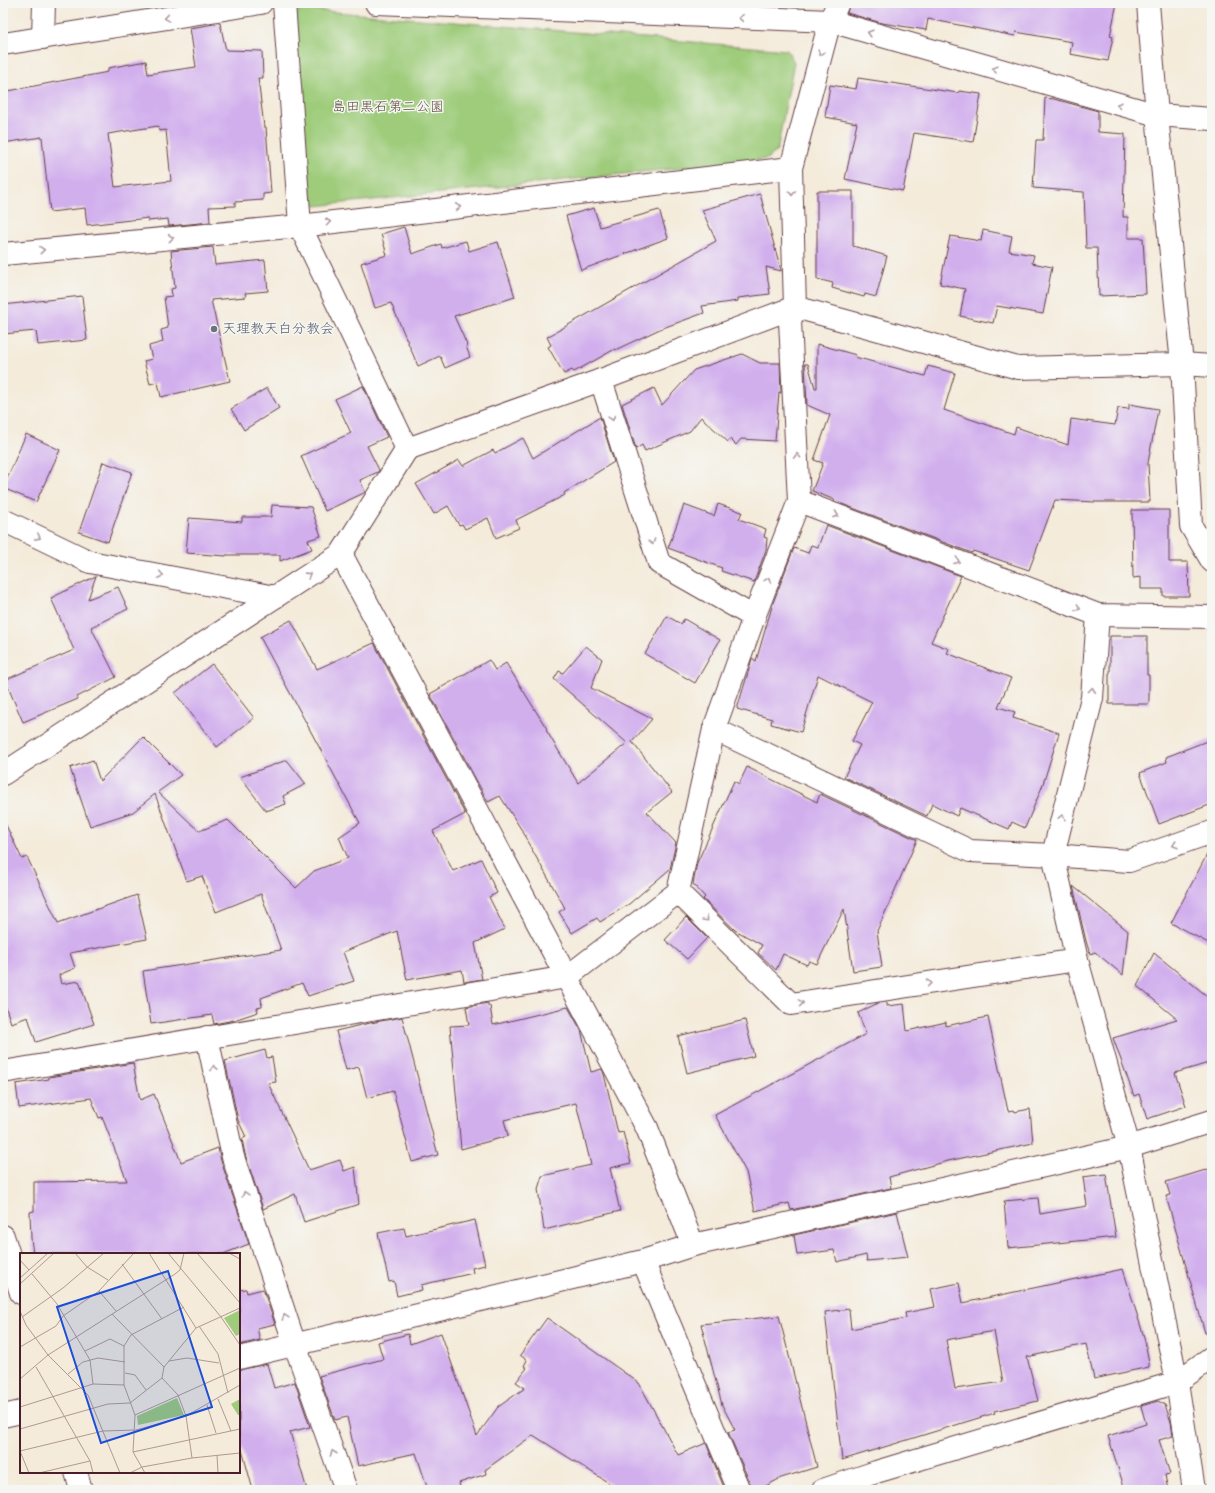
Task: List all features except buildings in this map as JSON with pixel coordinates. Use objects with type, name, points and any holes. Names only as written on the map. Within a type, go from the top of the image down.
[{"type":"street","points":[[43,38],[44,3]]},
{"type":"street","points":[[3,44],[260,3]]},
{"type":"street","points":[[284,3],[300,226],[407,449]]},
{"type":"street","points":[[376,3],[834,12],[1157,115],[1212,118]]},
{"type":"street","points":[[1148,3],[1157,115],[1182,364],[1191,526],[1212,561]]},
{"type":"street","points":[[3,1072],[567,977],[678,892],[714,728],[754,617],[799,501],[790,321],[795,307],[791,168],[834,12]]},
{"type":"street","points":[[3,254],[300,226],[791,168]]},
{"type":"street","points":[[3,774],[341,554],[407,449],[601,380],[795,307],[1018,368],[1182,364],[1212,366]]},
{"type":"street","points":[[601,380],[659,563],[754,617]]},
{"type":"street","points":[[799,501],[1098,615],[1212,617]]},
{"type":"street","points":[[3,520],[90,562],[275,597]]},
{"type":"street","points":[[341,554],[647,1128],[693,1245]]},
{"type":"street","points":[[1098,615],[1092,698],[1053,855],[1077,960],[1129,1147],[1177,1382],[1194,1490]]},
{"type":"street","points":[[714,728],[970,851],[1053,855],[1129,861],[1212,832]]},
{"type":"street","points":[[678,892],[791,1004],[1077,960]]},
{"type":"street","points":[[207,1037],[233,1157],[295,1345],[346,1490]]},
{"type":"street","points":[[240,1358],[643,1261],[693,1245],[1129,1147],[1212,1121]]},
{"type":"street","points":[[3,1236],[20,1290]]},
{"type":"street","points":[[643,1261],[739,1490]]},
{"type":"street","points":[[823,1490],[884,1469],[1177,1382],[1212,1357]]},
{"type":"street","points":[[3,1416],[20,1412]]},
{"type":"street","points":[[76,1473],[81,1490]]},
{"type":"green space","name":"島田黒石第二公園","points":[[300,9],[787,50],[794,62],[777,151],[767,159],[315,206],[301,195],[293,19]]},
{"type":"place","name":"天理教天白分教会","points":[[214,329]]}]
